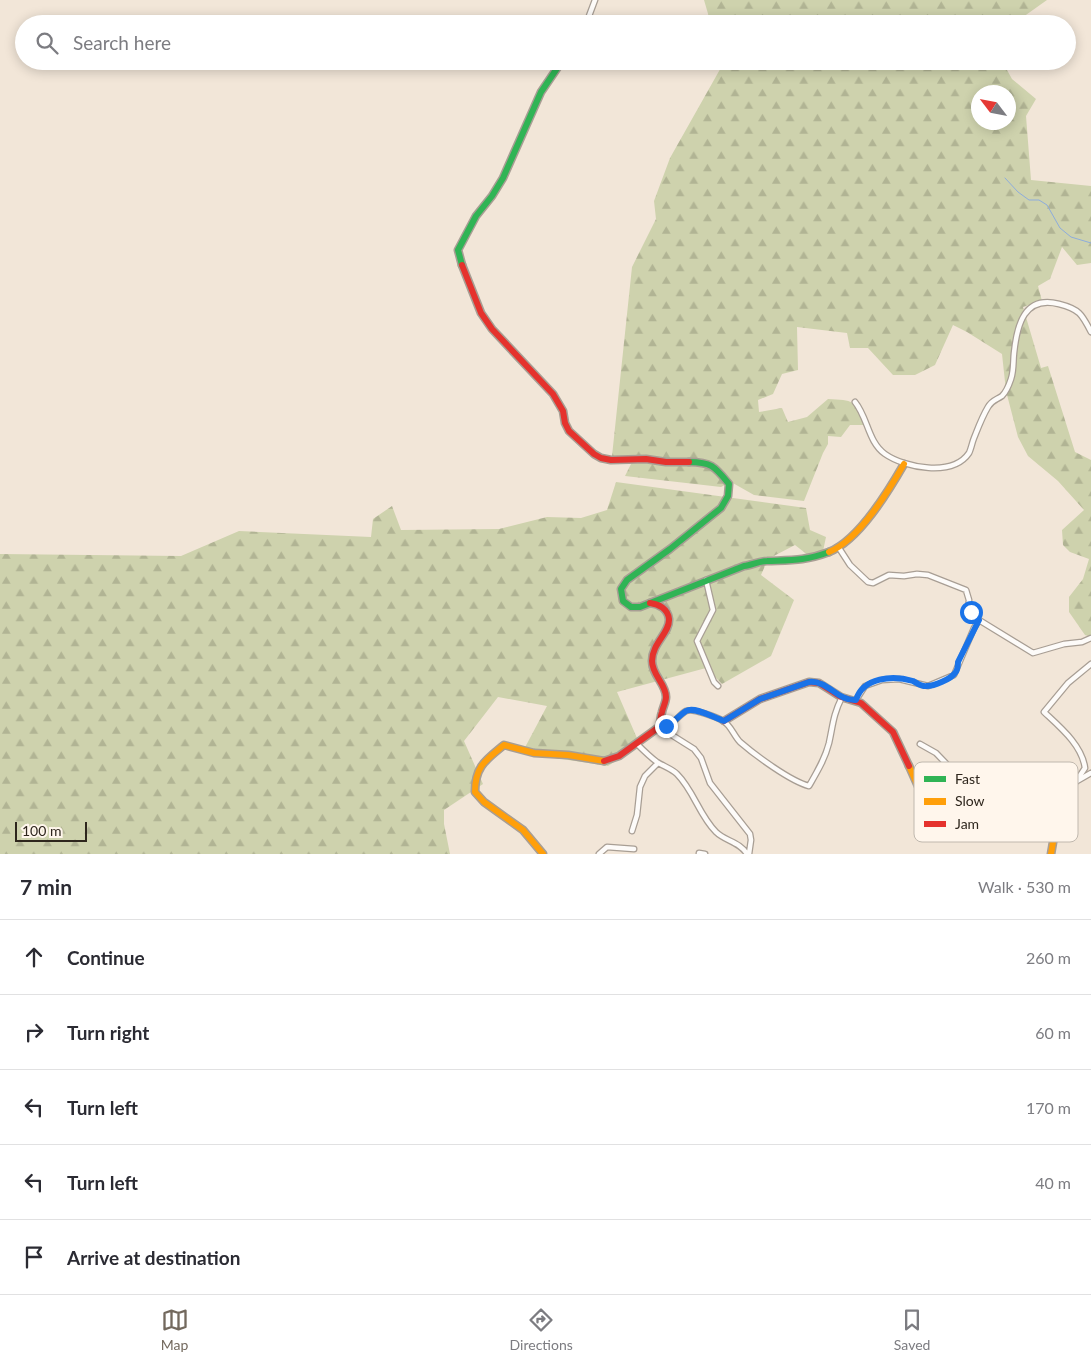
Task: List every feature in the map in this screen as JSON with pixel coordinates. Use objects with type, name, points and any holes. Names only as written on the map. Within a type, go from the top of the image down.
[{"type":"street","points":[[589,15],[595,0]]},
{"type":"street","points":[[556,70],[541,92],[503,178],[476,216],[458,250],[473,293],[492,329],[553,394],[564,411],[564,423],[568,431],[594,454],[610,460],[646,459],[666,462],[705,462],[716,468],[728,481],[730,492],[721,508],[676,544],[626,580],[622,586],[621,597],[627,604],[635,607],[650,603],[728,571],[765,561],[794,562],[839,548],[864,523],[888,491],[904,464]]},
{"type":"street","points":[[855,402],[861,409],[875,443],[886,454],[904,464],[916,467],[952,465],[963,459],[969,452],[988,407],[993,399],[1002,396],[1011,381],[1014,369],[1015,346],[1027,310],[1048,302],[1072,307],[1080,312],[1091,332]]},
{"type":"street","points":[[839,548],[850,565],[868,582],[873,583],[889,575],[904,576],[917,574],[928,575],[966,590],[969,600],[968,610],[979,620],[1033,653],[1064,644],[1082,642],[1091,638]]},
{"type":"street","points":[[706,580],[713,610],[697,641],[714,682],[718,686]]},
{"type":"street","points":[[650,603],[664,608],[667,611],[669,621],[653,652],[652,664],[666,698],[660,725]]},
{"type":"street","points":[[856,700],[865,686],[882,680],[899,678],[928,686],[954,675],[979,620]]},
{"type":"street","points":[[1078,780],[1085,768],[1081,753],[1044,712],[1068,683],[1091,664]]},
{"type":"street","points":[[724,721],[760,699],[809,682],[823,683],[842,697],[856,700],[893,732],[914,778]]},
{"type":"street","points":[[543,854],[523,830],[484,802],[475,792],[479,768],[484,761],[504,745],[534,752],[607,761],[619,756],[637,744],[660,725],[668,725],[687,710],[693,710],[724,721],[740,741],[795,780],[808,786],[820,769],[826,754],[835,712],[842,697]]},
{"type":"street","points":[[637,744],[658,763],[676,773],[688,788],[706,820],[717,833],[725,840],[738,845],[748,854],[751,840],[750,834],[710,783],[701,758],[694,750],[660,725]]},
{"type":"street","points":[[920,744],[936,753],[944,762]]},
{"type":"street","points":[[632,832],[637,815],[640,787],[645,776],[658,763]]},
{"type":"street","points":[[1078,781],[1091,773]]},
{"type":"street","points":[[600,854],[607,847],[634,848]]},
{"type":"green space","points":[[704,0],[1047,0],[1026,15],[708,15]]},
{"type":"green space","points":[[720,70],[1007,70],[1012,79],[1036,99],[1026,116],[1031,180],[1091,186],[1091,263],[1077,265],[1062,247],[1050,279],[1038,286],[1042,301],[1023,307],[1041,368],[1048,366],[1075,452],[1091,460],[1091,637],[1085,635],[1069,612],[1069,597],[1083,579],[1089,559],[1070,552],[1063,545],[1062,530],[1084,510],[1058,481],[1028,456],[1018,437],[1006,391],[1002,354],[953,325],[935,365],[915,375],[893,375],[868,348],[850,348],[847,333],[797,327],[798,370],[782,374],[773,394],[758,400],[759,412],[782,408],[788,422],[807,417],[828,399],[843,400],[856,406],[866,425],[850,425],[841,437],[828,436],[828,444],[804,501],[754,495],[731,482],[721,487],[625,476],[634,458],[612,456],[632,267],[656,219],[654,201],[670,158]]},
{"type":"green space","points":[[616,482],[806,508],[810,530],[826,537],[822,556],[809,556],[795,545],[768,559],[761,575],[794,600],[771,656],[722,684],[706,668],[617,692],[640,745],[608,766],[522,753],[547,706],[498,697],[464,741],[483,784],[444,810],[444,824],[450,854],[0,854],[0,554],[181,556],[239,531],[371,537],[373,519],[392,506],[401,530],[499,529],[547,517],[581,518],[607,510]]},
{"type":"waterway","points":[[1005,178],[1018,192],[1029,200],[1039,200],[1047,205],[1060,228],[1071,237],[1091,243]]},
{"type":"traffic: fast","points":[[462,265],[458,250],[476,216],[503,178],[541,92],[556,70]]},
{"type":"traffic: fast","points":[[689,462],[708,464],[716,470],[729,484],[728,496],[721,508],[670,549],[627,580],[621,589],[623,601],[631,607],[640,607],[744,566],[764,561],[805,559],[829,552]]},
{"type":"traffic: slow","points":[[829,552],[840,546],[862,526],[890,488],[904,464]]},
{"type":"traffic: slow","points":[[543,854],[523,830],[484,802],[475,792],[479,770],[504,745],[534,753],[568,755],[604,761]]},
{"type":"traffic: slow","points":[[909,766],[914,777]]},
{"type":"traffic: slow","points":[[1051,854],[1053,842]]},
{"type":"traffic: jam","points":[[462,265],[481,313],[492,329],[553,394],[563,411],[565,423],[569,431],[594,454],[611,460],[646,459],[666,462],[689,462]]},
{"type":"traffic: jam","points":[[604,761],[619,756],[660,725],[666,697],[664,688],[654,671],[652,661],[655,649],[667,629],[669,619],[667,612],[657,605],[650,603]]},
{"type":"traffic: jam","points":[[724,721],[760,699],[809,682],[819,683],[841,697],[861,703],[893,732],[909,766]]},
{"type":"route","points":[[666,726],[687,710],[693,710],[724,721],[760,699],[801,684],[815,681],[823,683],[849,700],[856,700],[861,690],[872,682],[891,678],[899,678],[924,686],[932,685],[954,675],[958,662],[979,620],[971,612]]}]
